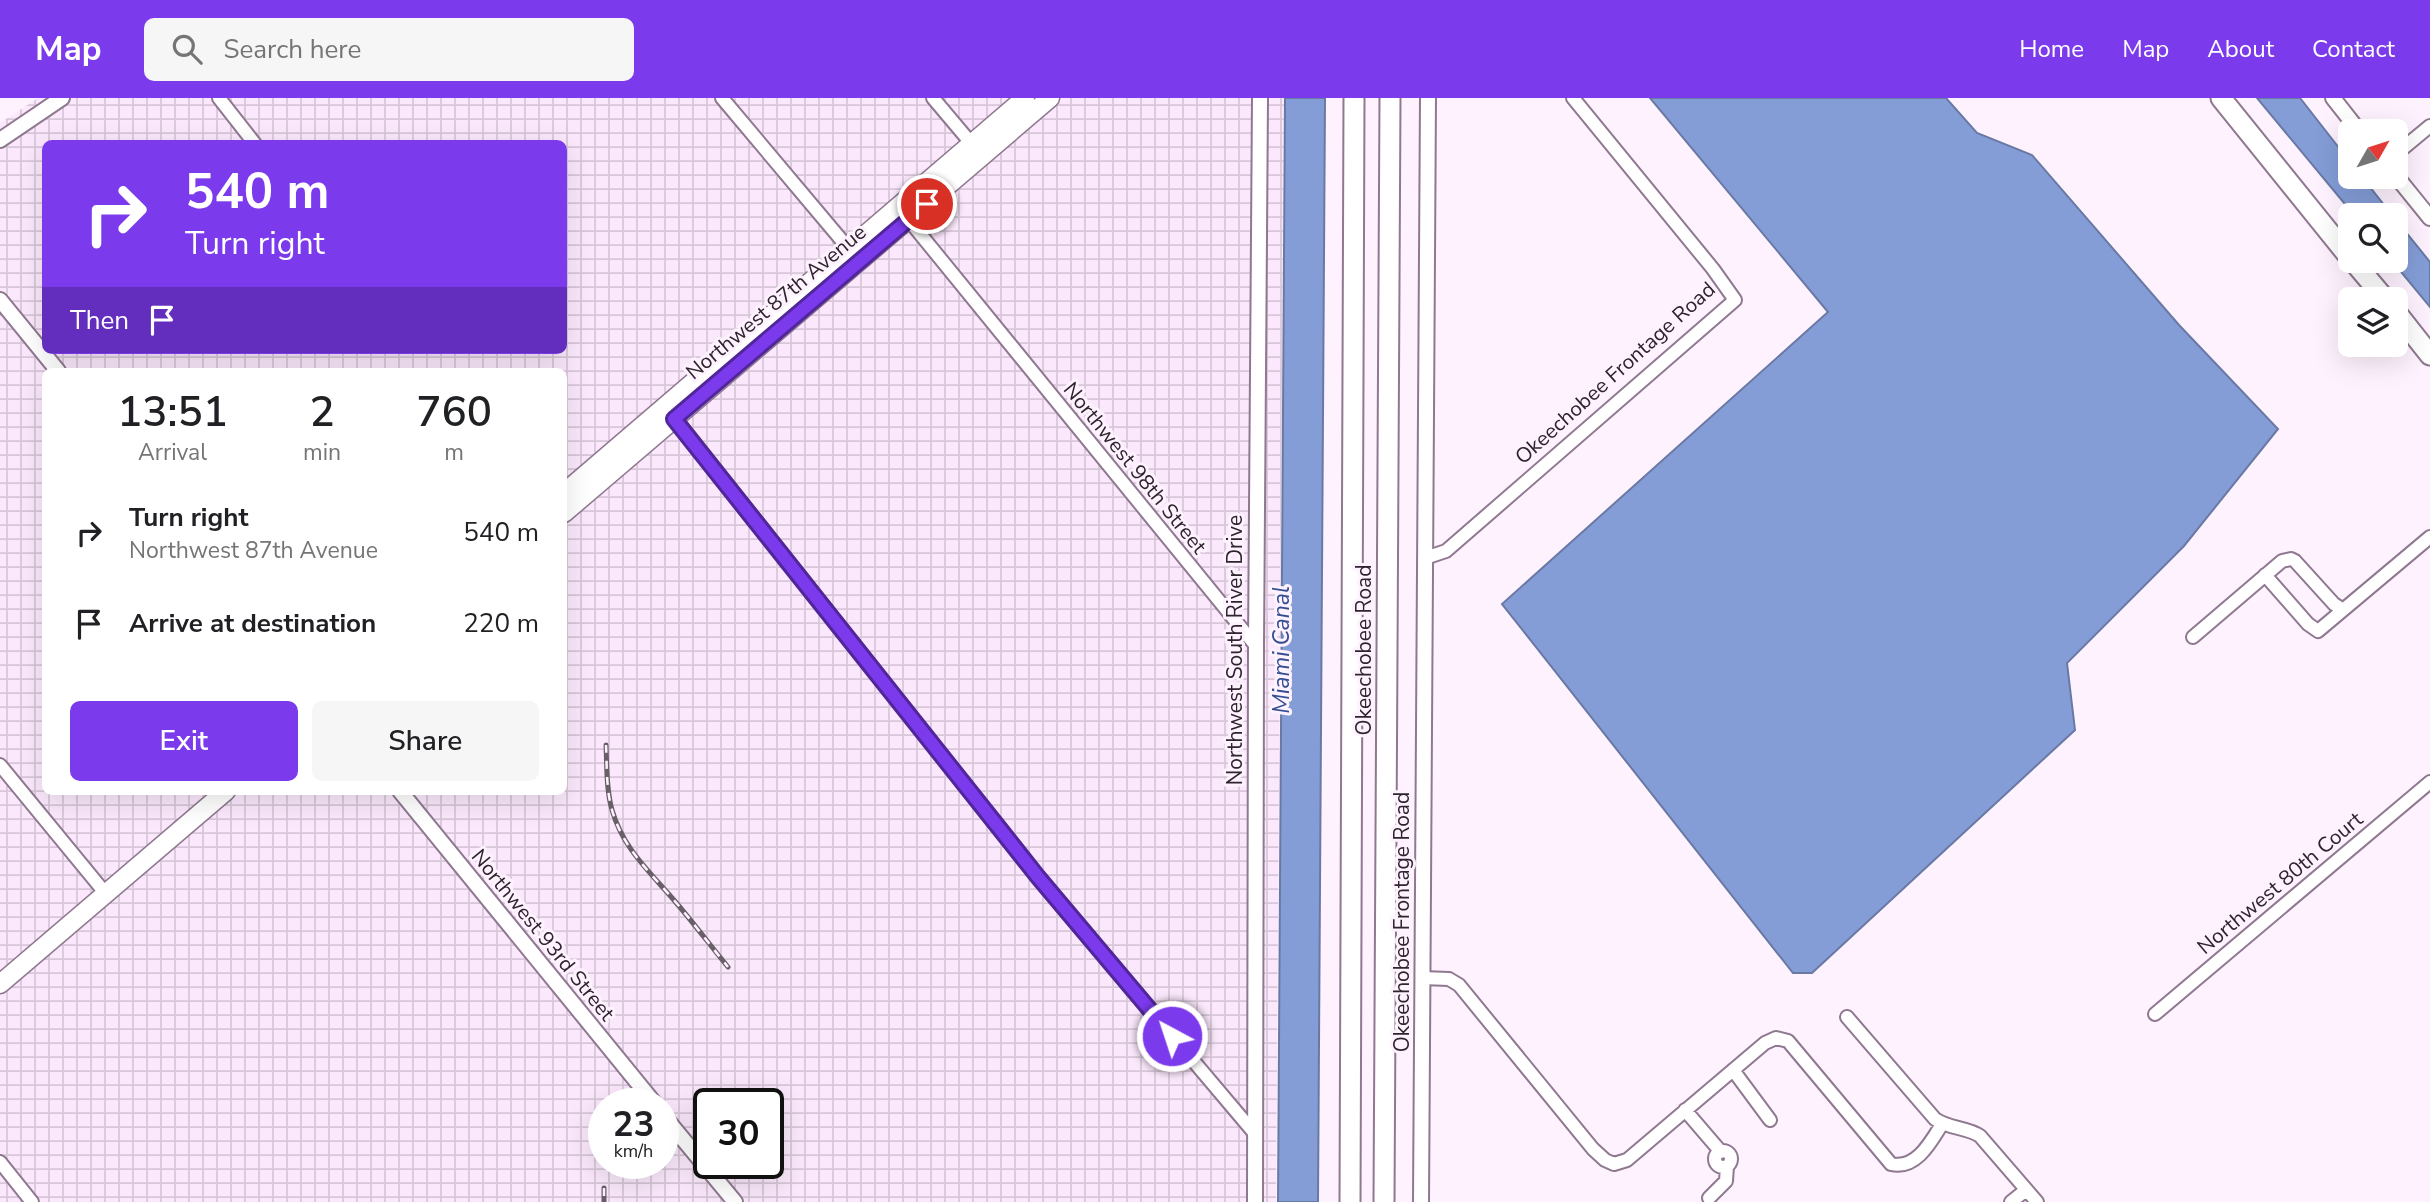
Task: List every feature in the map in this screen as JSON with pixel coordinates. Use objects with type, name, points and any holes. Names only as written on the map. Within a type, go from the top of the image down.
[{"type":"main road","name":"Northwest 87th Avenue","points":[[567,490],[670,413],[908,219],[1025,98]]},
{"type":"main road","name":"Northwest 87th Avenue","points":[[567,510],[849,249],[977,150],[1050,98]]},
{"type":"main road","name":"Okeechobee Road","points":[[1350,1202],[1354,98]]},
{"type":"main road","name":"Okeechobee Road","points":[[1384,1202],[1390,98]]},
{"type":"main road","points":[[2221,98],[2338,242]]},
{"type":"main road","points":[[2364,273],[2375,287]]},
{"type":"main road","points":[[2408,328],[2430,355]]},
{"type":"main road","points":[[0,984],[221,795]]},
{"type":"street","points":[[0,140],[62,98]]},
{"type":"street","points":[[219,98],[252,140]]},
{"type":"street","points":[[722,98],[849,249]]},
{"type":"street","points":[[933,98],[977,150]]},
{"type":"street","name":"Northwest South River Drive","points":[[1255,1202],[1260,98]]},
{"type":"street","name":"Okeechobee Frontage Road","points":[[1421,1202],[1428,98]]},
{"type":"street","name":"Okeechobee Frontage Road","points":[[1425,558],[1446,551],[1735,300],[1713,269],[1573,98]]},
{"type":"street","points":[[2337,99],[2351,119]]},
{"type":"street","points":[[2408,144],[2430,126]]},
{"type":"street","points":[[2407,189],[2430,218]]},
{"type":"street","name":"Northwest 98th Street","points":[[908,219],[1256,646]]},
{"type":"street","points":[[0,300],[42,351]]},
{"type":"street","points":[[44,354],[56,368]]},
{"type":"street","points":[[670,413],[1038,877],[1256,1135]]},
{"type":"street","points":[[2265,575],[2308,624],[2318,631],[2430,537]]},
{"type":"street","points":[[2193,637],[2282,561],[2291,559],[2343,610]]},
{"type":"street","points":[[0,765],[106,894]]},
{"type":"street","name":"Northwest 80th Court","points":[[2155,1014],[2430,782]]},
{"type":"street","name":"Northwest 93rd Street","points":[[403,795],[642,1088]]},
{"type":"street","points":[[1422,978],[1446,979],[1459,985],[1593,1149],[1614,1164],[1627,1160],[1765,1043],[1782,1038],[1788,1041],[1891,1164],[1905,1164],[1917,1157],[1942,1124]]},
{"type":"street","points":[[1847,1017],[1935,1119],[1942,1124],[1977,1133],[2037,1202]]},
{"type":"street","points":[[1732,1070],[1770,1120]]},
{"type":"street","points":[[1685,1110],[1720,1152],[1727,1152],[1731,1157],[1723,1185],[1709,1198]]},
{"type":"street","points":[[679,1134],[735,1202]]},
{"type":"street","points":[[0,1162],[32,1202]]},
{"type":"street","points":[[2011,1202],[2026,1190]]},
{"type":"shaded area","points":[[38,98],[1284,98],[1276,1202],[0,1202],[0,123]]},
{"type":"water","points":[[1285,98],[1325,98],[1318,1202],[1278,1202]]},
{"type":"water","points":[[1650,98],[1946,98],[1977,133],[2032,155],[2179,325],[2278,429],[2184,546],[2067,663],[2075,730],[1812,973],[1793,973],[1502,604],[1828,312]]},
{"type":"water","points":[[2257,98],[2300,98],[2338,147],[2338,189],[2371,189],[2383,203],[2344,203]]},
{"type":"water","points":[[2408,235],[2430,262],[2430,307],[2402,273],[2408,273]]},
{"type":"railway","points":[[606,745],[610,802],[623,836],[637,858],[728,967]]},
{"type":"railway","points":[[604,1188],[604,1202]]},
{"type":"route","points":[[927,204],[674,419],[1038,877],[1172,1036]]},
{"type":"water label","name":"Miami Canal","points":[[1281,650]]}]
